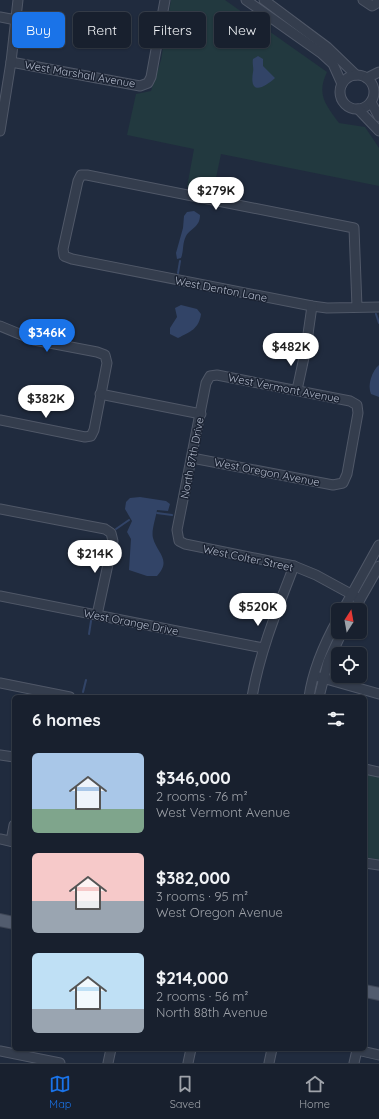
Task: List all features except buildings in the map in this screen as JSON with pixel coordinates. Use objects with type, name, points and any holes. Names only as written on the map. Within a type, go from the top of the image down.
[{"type":"main road","points":[[0,920],[12,923]]},
{"type":"main road","points":[[367,991],[379,994]]},
{"type":"street","points":[[17,12],[18,0]]},
{"type":"street","name":"West Marshall Avenue","points":[[12,62],[140,86],[148,83],[151,77],[165,0]]},
{"type":"street","points":[[246,0],[321,53],[333,64],[342,84]]},
{"type":"street","points":[[264,0],[327,47],[356,75],[371,81],[377,88],[371,102],[368,106],[358,109],[348,107],[342,100],[340,92],[342,84],[348,78],[356,75]]},
{"type":"street","points":[[363,0],[376,4]]},
{"type":"street","points":[[0,17],[12,19]]},
{"type":"street","points":[[0,131],[13,48]]},
{"type":"street","points":[[366,78],[379,72]]},
{"type":"street","points":[[371,102],[379,117]]},
{"type":"street","points":[[358,109],[379,131]]},
{"type":"street","name":"West Denton Lane","points":[[357,307],[354,228],[102,178],[81,175],[78,181],[63,249],[64,256],[72,259],[312,306],[327,308],[379,307]]},
{"type":"street","points":[[297,390],[306,348],[312,306]]},
{"type":"street","points":[[0,420],[85,437],[91,436],[94,430],[107,362],[106,355],[34,340],[1,330]]},
{"type":"street","name":"West Vermont Avenue","points":[[210,376],[217,375],[297,390],[350,401],[357,405],[358,413],[347,474],[343,483]]},
{"type":"street","name":"North 87th Drive","points":[[179,541],[177,530],[206,383],[210,376]]},
{"type":"street","points":[[100,394],[200,414]]},
{"type":"street","name":"West Oregon Avenue","points":[[192,458],[333,485],[343,483]]},
{"type":"street","points":[[0,509],[105,529],[111,533],[113,541],[97,615]]},
{"type":"street","name":"West Colter Street","points":[[179,541],[185,544],[294,566],[360,599]]},
{"type":"street","points":[[347,603],[379,545]]},
{"type":"street","points":[[252,695],[263,648],[294,566]]},
{"type":"street","points":[[358,603],[379,566]]},
{"type":"street","name":"West Orange Drive","points":[[0,598],[97,615],[263,648]]},
{"type":"street","points":[[309,695],[313,676],[324,645],[331,632]]},
{"type":"street","points":[[319,695],[328,662],[339,639]]},
{"type":"street","points":[[313,676],[379,694]]},
{"type":"street","points":[[0,683],[60,695]]},
{"type":"street","points":[[0,755],[12,757]]},
{"type":"street","points":[[367,769],[379,772]]},
{"type":"street","points":[[0,839],[12,842]]},
{"type":"street","points":[[367,863],[379,865]]},
{"type":"street","points":[[0,1051],[28,1053],[60,1063]]},
{"type":"street","points":[[108,1063],[111,1051]]},
{"type":"street","points":[[188,1063],[191,1051]]},
{"type":"street","points":[[269,1063],[272,1051]]},
{"type":"street","points":[[354,1063],[357,1051]]},
{"type":"street","points":[[362,1051],[379,1054]]},
{"type":"green space","points":[[171,0],[225,0],[242,12],[214,12],[214,48],[270,48],[270,32],[327,72],[322,87],[324,99],[330,111],[339,123],[365,127],[379,148],[379,186],[221,154],[213,192],[187,187],[194,149],[127,135],[136,94],[151,91],[161,60],[163,48],[206,48],[206,12],[169,12]]},
{"type":"green space","points":[[367,774],[379,777],[379,860],[367,857]]},
{"type":"water","points":[[258,56],[263,59],[263,66],[275,78],[266,85],[258,88],[255,87],[252,80],[253,59]]},
{"type":"water","points":[[194,211],[200,215],[199,222],[186,236],[181,258],[177,259],[176,253],[183,228],[184,216],[187,212]]},
{"type":"water","points":[[181,305],[197,309],[201,314],[196,327],[178,338],[170,334],[170,328],[177,317],[175,308]]},
{"type":"water","points":[[379,365],[379,397],[371,394],[370,382],[372,374]]},
{"type":"water","points":[[140,497],[166,501],[170,504],[168,511],[157,510],[153,528],[153,538],[163,561],[161,570],[157,576],[147,576],[129,570],[131,539],[127,532],[132,521],[125,509],[126,502],[130,498]]},
{"type":"waterway","points":[[203,189],[205,179]]},
{"type":"waterway","points":[[178,273],[180,261]]},
{"type":"waterway","points":[[376,314],[379,323]]},
{"type":"waterway","points":[[157,513],[172,515]]},
{"type":"waterway","points":[[116,529],[129,520]]},
{"type":"waterway","points":[[89,634],[91,621]]},
{"type":"waterway","points":[[83,692],[86,680]]}]
